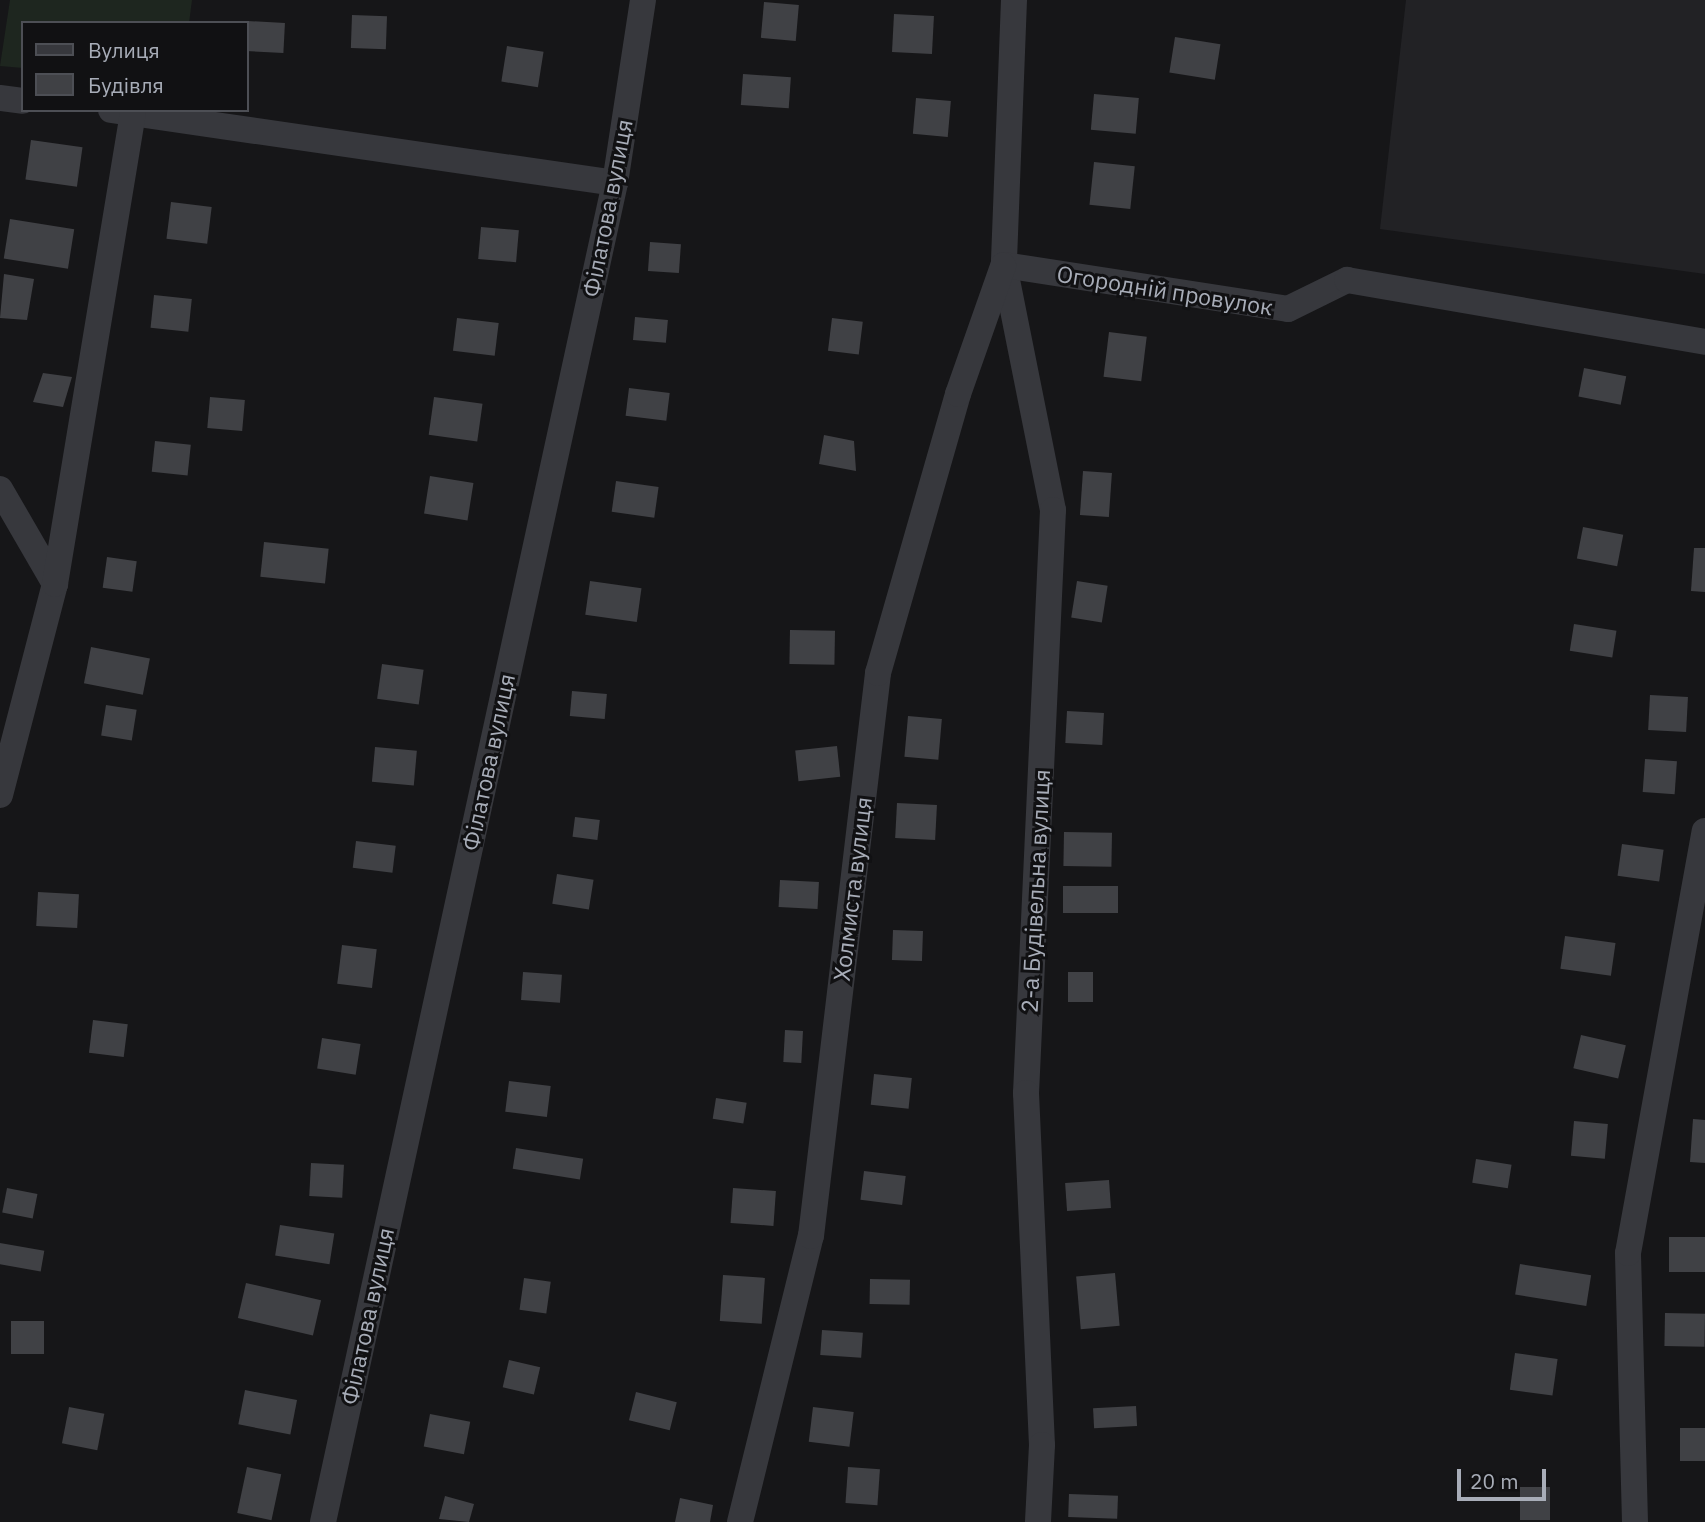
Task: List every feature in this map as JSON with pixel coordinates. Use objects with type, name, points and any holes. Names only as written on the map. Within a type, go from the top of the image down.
[{"type":"street","name":"Філатова вулиця","points":[[323,1522],[615,183],[643,0]]},
{"type":"street","points":[[1004,265],[1014,0]]},
{"type":"street","points":[[0,99],[21,101]]},
{"type":"street","points":[[0,795],[55,584],[122,112]]},
{"type":"street","points":[[129,112],[615,183]]},
{"type":"street","name":"Огородній провулок","points":[[1004,265],[1288,309],[1347,280],[1705,342]]},
{"type":"street","name":"Холмиста вулиця","points":[[740,1522],[811,1236],[878,673],[958,394],[1004,265]]},
{"type":"street","name":"2-а Будівельна вулиця","points":[[1004,265],[1053,510],[1026,1093],[1042,1445],[1038,1522]]},
{"type":"street","points":[[0,489],[55,584]]},
{"type":"street","points":[[1636,1522],[1628,1254],[1705,831]]},
{"type":"shaded area","points":[[10,0],[192,0],[189,21],[21,21],[21,68],[0,66]]},
{"type":"shaded area","points":[[1406,0],[1705,0],[1705,274],[1380,229]]},
{"type":"building","points":[[764,2],[799,5],[796,41],[761,38]]},
{"type":"building","points":[[894,14],[934,16],[932,54],[892,52]]},
{"type":"building","points":[[352,15],[387,16],[386,49],[351,48]]},
{"type":"building","points":[[248,21],[285,23],[283,53],[248,51]]},
{"type":"building","points":[[1175,37],[1220,44],[1215,80],[1169,73]]},
{"type":"building","points":[[507,46],[544,52],[538,87],[501,82]]},
{"type":"building","points":[[743,74],[791,77],[789,108],[741,105]]},
{"type":"building","points":[[1094,94],[1139,98],[1136,134],[1091,130]]},
{"type":"building","points":[[916,98],[951,101],[948,137],[913,134]]},
{"type":"building","points":[[31,140],[82,147],[77,187],[25,180]]},
{"type":"building","points":[[1094,162],[1135,166],[1130,209],[1090,205]]},
{"type":"building","points":[[171,202],[212,207],[207,244],[166,239]]},
{"type":"building","points":[[10,219],[74,229],[68,269],[4,259]]},
{"type":"building","points":[[481,227],[519,230],[516,262],[478,259]]},
{"type":"building","points":[[650,242],[681,244],[679,273],[648,271]]},
{"type":"building","points":[[4,274],[34,279],[27,320],[0,318]]},
{"type":"building","points":[[154,295],[192,299],[188,332],[151,328]]},
{"type":"building","points":[[635,317],[668,320],[666,343],[633,340]]},
{"type":"building","points":[[457,318],[499,323],[495,356],[453,351]]},
{"type":"building","points":[[832,318],[863,322],[859,355],[828,351]]},
{"type":"building","points":[[1109,332],[1147,337],[1141,381],[1104,377]]},
{"type":"building","points":[[1584,368],[1626,376],[1621,405],[1578,396]]},
{"type":"building","points":[[43,373],[72,377],[63,407],[33,402]]},
{"type":"building","points":[[629,388],[670,393],[666,421],[626,416]]},
{"type":"building","points":[[210,397],[245,400],[242,431],[207,428]]},
{"type":"building","points":[[434,397],[483,404],[477,441],[429,435]]},
{"type":"building","points":[[824,435],[854,441],[856,471],[819,464]]},
{"type":"building","points":[[155,441],[191,445],[188,476],[152,472]]},
{"type":"building","points":[[1083,471],[1112,473],[1109,517],[1080,515]]},
{"type":"building","points":[[430,476],[473,483],[468,520],[424,514]]},
{"type":"building","points":[[616,481],[659,487],[654,518],[612,512]]},
{"type":"building","points":[[1583,527],[1623,535],[1617,566],[1577,558]]},
{"type":"building","points":[[264,542],[329,549],[325,584],[260,577]]},
{"type":"building","points":[[1694,548],[1705,548],[1705,592],[1691,591]]},
{"type":"building","points":[[107,557],[137,561],[132,592],[103,588]]},
{"type":"building","points":[[590,581],[641,588],[637,622],[585,615]]},
{"type":"building","points":[[1077,581],[1108,586],[1102,622],[1071,618]]},
{"type":"building","points":[[1574,624],[1616,631],[1612,657],[1570,651]]},
{"type":"building","points":[[790,630],[835,631],[834,665],[789,664]]},
{"type":"building","points":[[91,647],[150,658],[143,695],[84,683]]},
{"type":"building","points":[[382,664],[424,670],[419,705],[377,699]]},
{"type":"building","points":[[572,691],[607,694],[605,719],[570,716]]},
{"type":"building","points":[[1650,695],[1688,697],[1686,732],[1648,730]]},
{"type":"building","points":[[106,705],[137,710],[132,740],[101,736]]},
{"type":"building","points":[[1067,711],[1104,713],[1102,745],[1065,743]]},
{"type":"building","points":[[908,716],[942,719],[938,760],[904,757]]},
{"type":"building","points":[[837,746],[840,777],[798,781],[795,750]]},
{"type":"building","points":[[375,747],[417,751],[414,786],[372,782]]},
{"type":"building","points":[[1645,759],[1677,761],[1675,794],[1643,792]]},
{"type":"building","points":[[897,803],[937,805],[935,840],[895,838]]},
{"type":"building","points":[[575,817],[600,820],[597,840],[573,837]]},
{"type":"building","points":[[1064,832],[1112,833],[1111,867],[1063,866]]},
{"type":"building","points":[[356,841],[396,846],[392,873],[353,868]]},
{"type":"building","points":[[1622,844],[1664,850],[1659,882],[1618,876]]},
{"type":"building","points":[[557,874],[594,880],[589,909],[552,904]]},
{"type":"building","points":[[780,880],[819,882],[818,909],[779,907]]},
{"type":"building","points":[[1063,886],[1118,886],[1118,913],[1063,913]]},
{"type":"building","points":[[38,892],[79,894],[77,928],[36,926]]},
{"type":"building","points":[[893,930],[923,931],[922,961],[892,960]]},
{"type":"building","points":[[1565,936],[1616,943],[1611,976],[1560,969]]},
{"type":"building","points":[[342,945],[377,949],[372,988],[337,984]]},
{"type":"building","points":[[523,972],[562,975],[560,1003],[521,1000]]},
{"type":"building","points":[[1068,972],[1093,972],[1093,1002],[1068,1002]]},
{"type":"building","points":[[93,1020],[128,1024],[124,1057],[89,1053]]},
{"type":"building","points":[[785,1030],[803,1031],[801,1063],[783,1062]]},
{"type":"building","points":[[1581,1035],[1626,1045],[1618,1078],[1573,1068]]},
{"type":"building","points":[[322,1038],[361,1044],[356,1075],[317,1069]]},
{"type":"building","points":[[874,1074],[912,1078],[909,1109],[871,1105]]},
{"type":"building","points":[[509,1081],[551,1086],[547,1117],[505,1112]]},
{"type":"building","points":[[716,1098],[747,1103],[743,1124],[713,1119]]},
{"type":"building","points":[[1693,1119],[1705,1120],[1705,1163],[1690,1162]]},
{"type":"building","points":[[1574,1121],[1608,1124],[1605,1159],[1571,1156]]},
{"type":"building","points":[[516,1148],[583,1159],[580,1179],[513,1169]]},
{"type":"building","points":[[1476,1159],[1512,1165],[1508,1188],[1472,1183]]},
{"type":"building","points":[[311,1163],[344,1165],[342,1198],[309,1196]]},
{"type":"building","points":[[864,1171],[906,1176],[902,1205],[860,1200]]},
{"type":"building","points":[[1109,1180],[1111,1208],[1067,1211],[1065,1183]]},
{"type":"building","points":[[7,1188],[37,1194],[33,1218],[2,1213]]},
{"type":"building","points":[[733,1188],[776,1191],[773,1226],[731,1223]]},
{"type":"building","points":[[280,1225],[334,1234],[329,1264],[275,1256]]},
{"type":"building","points":[[1669,1237],[1705,1237],[1705,1272],[1669,1272]]},
{"type":"building","points":[[0,1243],[44,1251],[41,1271],[0,1264]]},
{"type":"building","points":[[1520,1264],[1591,1275],[1586,1306],[1515,1295]]},
{"type":"building","points":[[1115,1273],[1120,1326],[1081,1329],[1076,1276]]},
{"type":"building","points":[[723,1275],[765,1278],[762,1324],[720,1321]]},
{"type":"building","points":[[524,1278],[551,1282],[546,1313],[520,1310]]},
{"type":"building","points":[[870,1279],[910,1280],[910,1305],[870,1304]]},
{"type":"building","points":[[246,1283],[321,1300],[313,1335],[238,1318]]},
{"type":"building","points":[[1665,1313],[1705,1314],[1704,1347],[1664,1346]]},
{"type":"building","points":[[11,1321],[44,1321],[44,1354],[11,1354]]},
{"type":"building","points":[[822,1330],[863,1333],[861,1358],[820,1355]]},
{"type":"building","points":[[1515,1353],[1558,1359],[1552,1396],[1510,1390]]},
{"type":"building","points":[[509,1360],[540,1367],[534,1394],[503,1387]]},
{"type":"building","points":[[245,1390],[297,1400],[290,1434],[238,1424]]},
{"type":"building","points":[[636,1392],[677,1402],[670,1430],[629,1420]]},
{"type":"building","points":[[1136,1406],[1137,1426],[1094,1428],[1093,1408]]},
{"type":"building","points":[[69,1407],[104,1414],[97,1450],[62,1443]]},
{"type":"building","points":[[813,1407],[854,1412],[849,1447],[809,1442]]},
{"type":"building","points":[[430,1414],[470,1422],[464,1454],[424,1446]]},
{"type":"building","points":[[1680,1428],[1705,1428],[1705,1461],[1680,1461]]},
{"type":"building","points":[[247,1467],[281,1474],[271,1520],[237,1513]]},
{"type":"building","points":[[848,1467],[880,1469],[877,1505],[845,1503]]},
{"type":"building","points":[[1520,1487],[1550,1487],[1550,1520],[1520,1520]]},
{"type":"building","points":[[1069,1494],[1118,1496],[1117,1519],[1068,1517]]},
{"type":"building","points":[[445,1496],[474,1504],[469,1522],[439,1519]]},
{"type":"building","points":[[680,1498],[713,1505],[710,1522],[675,1522]]}]
